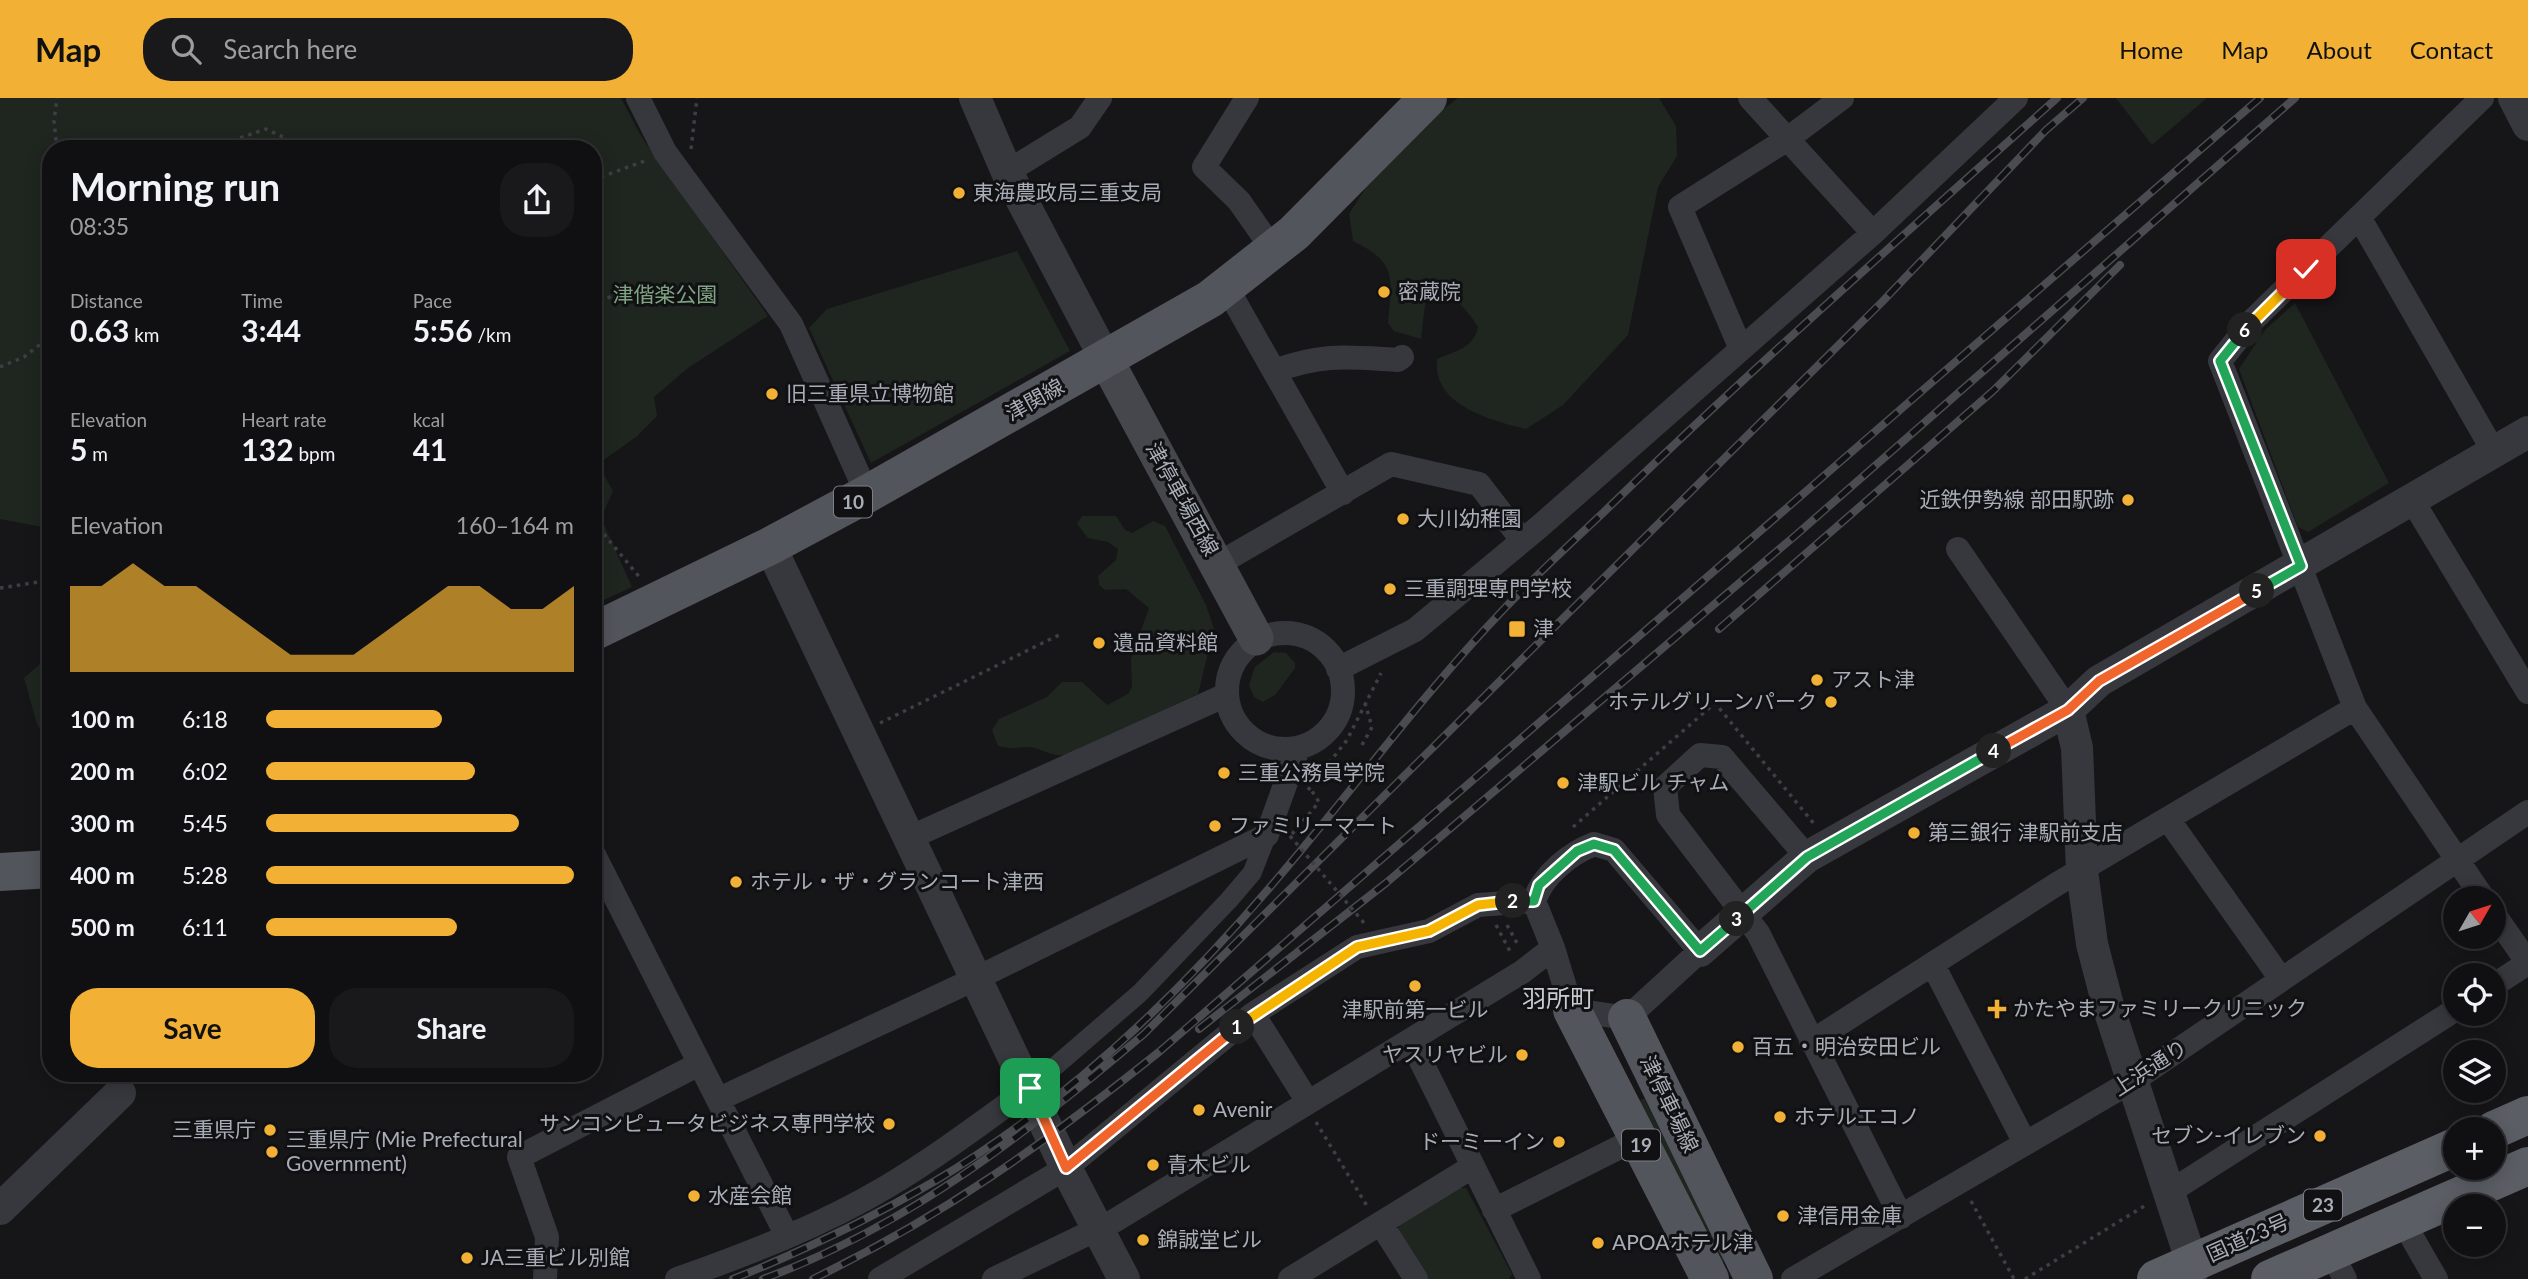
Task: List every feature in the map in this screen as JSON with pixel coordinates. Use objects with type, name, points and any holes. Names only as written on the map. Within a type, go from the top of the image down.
[{"type":"highway","points":[[2506,1125],[2528,1115]]},
{"type":"highway","name":"国道23号","points":[[2156,1279],[2191,1271],[2443,1153]]},
{"type":"highway","name":"23","points":[[2270,1279],[2338,1265],[2402,1220],[2528,1166]]},
{"type":"main road","name":"津関線","points":[[602,628],[770,546],[867,494],[1106,360],[1227,288],[1274,250],[1428,98]]},
{"type":"main road","name":"津停車場西線","points":[[1106,360],[1256,638]]},
{"type":"main road","points":[[0,872],[42,870]]},
{"type":"main road","name":"津停車場線","points":[[1572,1010],[1710,1279]]},
{"type":"main road","name":"津停車場線","points":[[1627,1018],[1754,1279]]},
{"type":"street","points":[[638,98],[665,152],[791,324],[867,494]]},
{"type":"street","points":[[975,98],[1007,172],[1106,360]]},
{"type":"street","points":[[1007,172],[1080,127],[1100,98]]},
{"type":"street","points":[[1247,98],[1204,167],[1240,201],[1274,250]]},
{"type":"street","points":[[1741,349],[1680,206],[1786,140],[1842,98]]},
{"type":"street","points":[[1338,669],[1415,630],[1522,540],[1873,233],[2016,98]]},
{"type":"street","points":[[2475,886],[2355,708],[2220,361],[2253,320],[2482,98]]},
{"type":"street","points":[[2514,98],[2528,125]]},
{"type":"street","points":[[1754,99],[1786,140],[1873,233]]},
{"type":"street","points":[[2359,217],[2494,452]]},
{"type":"street","points":[[1227,288],[1343,493]]},
{"type":"street","points":[[1274,371],[1309,358],[1402,357]]},
{"type":"street","points":[[1700,951],[1614,850],[1594,844],[1577,851],[1539,885],[1534,901],[1553,948],[1572,1010],[1627,1018],[1807,857],[2068,710],[2099,681],[2528,432]]},
{"type":"street","points":[[1218,565],[1391,464],[1479,484],[1522,540]]},
{"type":"street","points":[[2412,500],[2528,692]]},
{"type":"street","points":[[770,546],[1066,1168],[1124,1279]]},
{"type":"street","points":[[1958,550],[2068,710],[2077,748],[2082,871],[2092,944],[2109,1009],[2134,1080],[2158,1199],[2191,1271]]},
{"type":"street","points":[[1270,634],[1306,637],[1322,646],[1338,669],[1344,696],[1340,714],[1330,730],[1316,742],[1298,749],[1279,750],[1260,744],[1244,732],[1233,716],[1226,695],[1237,659],[1244,648],[1256,638],[1270,634]]},
{"type":"street","points":[[909,838],[1226,695]]},
{"type":"street","points":[[1811,1042],[2057,884],[2355,708]]},
{"type":"street","points":[[677,1279],[787,1236],[885,1188],[939,1154],[1030,1088],[1140,993],[1252,873],[1298,749]]},
{"type":"street","points":[[1807,857],[1722,757],[1700,755],[1665,787],[1668,815],[1741,915],[1758,933],[1901,1217]]},
{"type":"street","name":"上浜通り","points":[[1793,1279],[2134,1080],[2528,812]]},
{"type":"street","points":[[2168,819],[2281,979]]},
{"type":"street","points":[[719,1099],[977,978],[1267,835]]},
{"type":"street","points":[[602,871],[787,1236]]},
{"type":"street","points":[[880,1279],[1066,1168],[1253,1014],[1357,947],[1429,931],[1478,905],[1534,901]]},
{"type":"street","points":[[2506,931],[2528,963],[2506,977]]},
{"type":"street","points":[[994,1279],[1097,1231],[1306,1102],[1411,1041],[1522,972],[1553,948]]},
{"type":"street","points":[[1933,965],[2025,1143]]},
{"type":"street","points":[[1253,1014],[1306,1102]]},
{"type":"street","points":[[2158,1199],[2443,1018]]},
{"type":"street","points":[[1411,1041],[1529,1279]]},
{"type":"street","points":[[545,1279],[547,1237],[519,1157],[699,1064]]},
{"type":"street","points":[[0,1209],[120,1093]]},
{"type":"street","points":[[1494,1210],[1638,1138]]},
{"type":"street","points":[[1290,1279],[1472,1167]]},
{"type":"street","points":[[2402,1220],[2436,1279]]},
{"type":"street","points":[[1381,1224],[1416,1279]]},
{"type":"path","points":[[56,140],[54,121],[57,98]]},
{"type":"path","points":[[687,182],[697,98]]},
{"type":"path","points":[[234,140],[266,129],[275,131],[284,140]]},
{"type":"path","points":[[602,176],[665,152]]},
{"type":"path","points":[[602,302],[625,288]]},
{"type":"path","points":[[0,367],[24,357],[42,343]]},
{"type":"path","points":[[602,532],[659,599]]},
{"type":"path","points":[[0,588],[38,582]]},
{"type":"path","points":[[859,733],[1061,634]]},
{"type":"path","points":[[1365,924],[1290,836],[1319,802],[1308,790],[1336,757],[1383,670]]},
{"type":"path","points":[[1362,745],[1372,727],[1365,703]]},
{"type":"path","points":[[1506,923],[1519,944]]},
{"type":"path","points":[[1306,1102],[1381,1224]]},
{"type":"path","points":[[1960,1182],[2014,1279]]},
{"type":"path","points":[[2025,1279],[2158,1199]]},
{"type":"green space","name":"津偕楽公園","points":[[0,98],[621,98],[641,136],[768,316],[688,368],[654,397],[657,416],[636,437],[602,461],[602,140],[42,140],[42,527],[0,519]]},
{"type":"green space","points":[[1458,98],[1659,98],[1676,126],[1677,156],[1658,187],[1628,335],[1563,405],[1526,429],[1496,421],[1466,408],[1444,388],[1438,375],[1437,359],[1468,344],[1478,327],[1462,306],[1449,296],[1434,294],[1426,297],[1421,339],[1394,331],[1388,323],[1391,294],[1389,273],[1378,257],[1353,241],[1349,214],[1391,149]]},
{"type":"green space","points":[[2116,98],[2207,98],[2152,145]]},
{"type":"green space","points":[[1017,251],[1070,351],[871,463],[809,328],[827,309]]},
{"type":"green space","points":[[2295,303],[2389,483],[2308,532],[2298,527],[2239,369],[2265,330]]},
{"type":"green space","name":"津偕楽公園","points":[[602,471],[613,491],[602,516]]},
{"type":"green space","points":[[1082,516],[1116,516],[1125,530],[1132,533],[1153,521],[1165,526],[1206,605],[1214,629],[1198,694],[1065,755],[1031,747],[998,746],[992,730],[999,719],[1047,697],[1062,682],[1082,682],[1107,705],[1128,694],[1132,687],[1131,659],[1149,608],[1126,589],[1105,590],[1099,585],[1098,576],[1116,560],[1118,549],[1108,542],[1088,538],[1077,524]]},
{"type":"green space","name":"津偕楽公園","points":[[602,520],[632,587],[602,601]]},
{"type":"green space","points":[[1274,652],[1286,653],[1295,663],[1295,668],[1275,695],[1263,702],[1254,697],[1249,685],[1255,667]]},
{"type":"green space","points":[[42,662],[42,733],[37,724],[24,678]]},
{"type":"green space","points":[[1644,1098],[1726,1259],[1721,1265],[1637,1103]]},
{"type":"green space","points":[[1458,1188],[1466,1188],[1512,1274],[1509,1279],[1424,1279],[1396,1234],[1400,1224]]},
{"type":"railway","points":[[733,1279],[836,1234],[935,1181],[1030,1118],[1118,1044],[1160,1005],[1240,922],[1444,675],[1528,585],[1773,353],[2057,98]]},
{"type":"railway","points":[[763,1279],[868,1232],[964,1174],[1055,1107],[1144,1034],[1882,302],[2046,130],[2083,98]]},
{"type":"railway","points":[[813,1279],[907,1229],[993,1176],[1159,1052],[2260,98]]},
{"type":"railway","points":[[1199,1029],[1386,883],[1796,535],[2295,98]]},
{"type":"railway","points":[[1719,629],[1993,391],[2120,265]]},
{"type":"place","name":"東海農政局三重支局","points":[[959,193]]},
{"type":"place","name":"密蔵院","points":[[1384,292]]},
{"type":"place","name":"旧三重県立博物館","points":[[772,394]]},
{"type":"place","name":"近鉄伊勢線 部田駅跡","points":[[2128,500]]},
{"type":"place","name":"大川幼稚園","points":[[1403,519]]},
{"type":"place","name":"三重調理専門学校","points":[[1390,589]]},
{"type":"place","name":"津","points":[[1517,629]]},
{"type":"place","name":"遺品資料館","points":[[1099,643]]},
{"type":"place","name":"アスト津","points":[[1817,680]]},
{"type":"place","name":"ホテルグリーンパーク","points":[[1831,702]]},
{"type":"place","name":"三重公務員学院","points":[[1224,773]]},
{"type":"place","name":"津駅ビル チャム","points":[[1563,783]]},
{"type":"place","name":"ファミリーマート","points":[[1215,826]]},
{"type":"place","name":"第三銀行 津駅前支店","points":[[1914,833]]},
{"type":"place","name":"ホテル・ザ・グランコート津西","points":[[736,882]]},
{"type":"place","name":"津駅前第一ビル","points":[[1415,986]]},
{"type":"place","name":"かたやまファミリークリニック","points":[[1997,1009]]},
{"type":"place","name":"百五・明治安田ビル","points":[[1738,1047]]},
{"type":"place","name":"ヤスリヤビル","points":[[1522,1055]]},
{"type":"place","name":"Avenir","points":[[1199,1110]]},
{"type":"place","name":"ホテルエコノ","points":[[1780,1117]]},
{"type":"place","name":"サンコンピュータビジネス専門学校","points":[[889,1124]]},
{"type":"place","name":"三重県庁","points":[[270,1130]]},
{"type":"place","name":"セブン-イレブン","points":[[2320,1136]]},
{"type":"place","name":"ドーミーイン","points":[[1559,1142]]},
{"type":"place","name":"三重県庁 (Mie Prefectural Government)","points":[[272,1152]]},
{"type":"place","name":"青木ビル","points":[[1153,1165]]},
{"type":"place","name":"水産会館","points":[[694,1196]]},
{"type":"place","name":"津信用金庫","points":[[1783,1216]]},
{"type":"place","name":"錦誠堂ビル","points":[[1143,1240]]},
{"type":"place","name":"APOAホテル津","points":[[1598,1243]]},
{"type":"place","name":"JA三重ビル別館","points":[[467,1258]]},
{"type":"district","name":"羽所町","points":[[1558,999]]},
{"type":"route","points":[[1030,1088],[1066,1168],[1133,1110],[1253,1014],[1329,964],[1357,947],[1429,931],[1478,905],[1534,901],[1539,885],[1577,851],[1594,844],[1614,850],[1700,951],[1807,857],[2068,710],[2099,681],[2301,566],[2220,361],[2253,320],[2306,269]]}]
